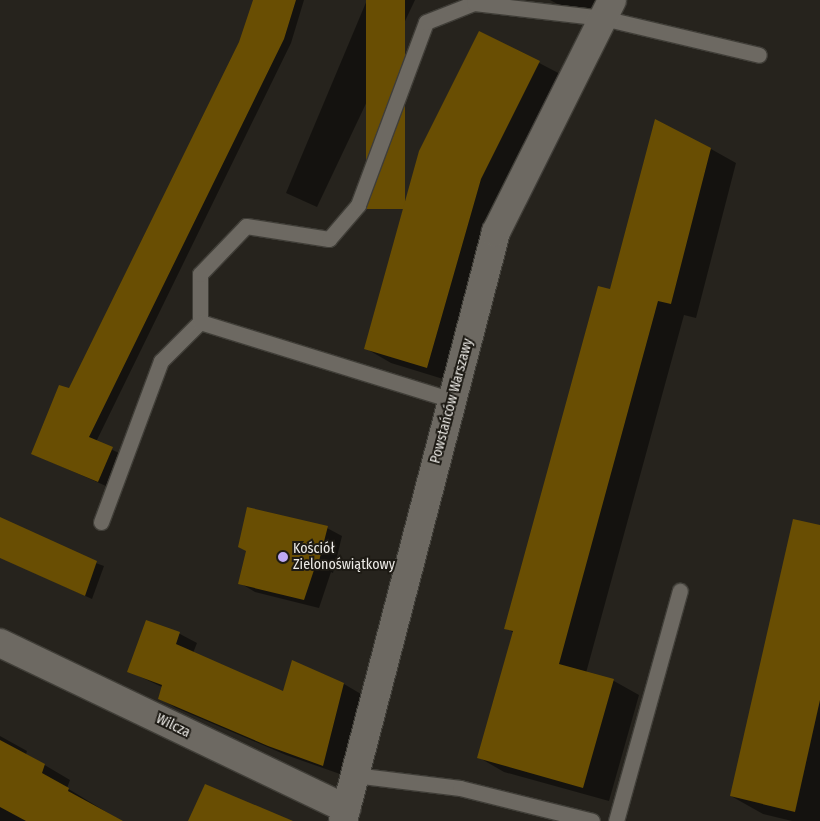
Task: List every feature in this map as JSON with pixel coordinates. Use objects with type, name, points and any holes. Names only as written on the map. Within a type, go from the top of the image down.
[{"type":"street","name":"Powstańców Warszawy","points":[[344,815],[496,232],[608,9]]},
{"type":"street","name":"Wilcza","points":[[0,643],[344,815]]},
{"type":"lane","points":[[101,522],[161,361],[200,322],[200,274],[246,226],[330,239],[358,205],[426,22],[474,3],[608,9],[759,55]]},
{"type":"lane","points":[[200,322],[452,400]]},
{"type":"lane","points":[[616,821],[680,591]]},
{"type":"lane","points":[[354,775],[460,788],[592,821]]},
{"type":"building","points":[[253,0],[296,0],[284,39],[89,437],[113,447],[98,482],[31,454],[59,385],[69,388],[239,42]]},
{"type":"building","points":[[366,0],[405,0],[405,209],[366,209]]},
{"type":"building","points":[[479,31],[540,61],[481,179],[427,368],[364,349],[419,151]]},
{"type":"building","points":[[655,119],[711,148],[671,304],[658,301],[559,664],[614,679],[583,788],[477,758],[513,631],[504,629],[598,286],[610,289]]},
{"type":"building","name":"Kościół Zielonoświątkowy","points":[[247,507],[328,526],[318,565],[316,564],[304,600],[238,584],[246,551],[238,547]]},
{"type":"building","points":[[0,517],[97,561],[85,596],[0,558]]},
{"type":"building","points":[[793,519],[820,525],[820,700],[795,812],[730,796]]},
{"type":"building","points":[[146,620],[180,632],[176,644],[283,691],[292,660],[344,683],[323,766],[268,746],[158,699],[162,685],[127,672]]},
{"type":"building","points":[[0,740],[45,764],[42,773],[69,788],[68,791],[123,821],[26,821],[0,807]]},
{"type":"building","points":[[205,784],[293,821],[188,821]]},
{"type":"place","name":"Kościół Zielonoświątkowy","points":[[283,557]]}]
